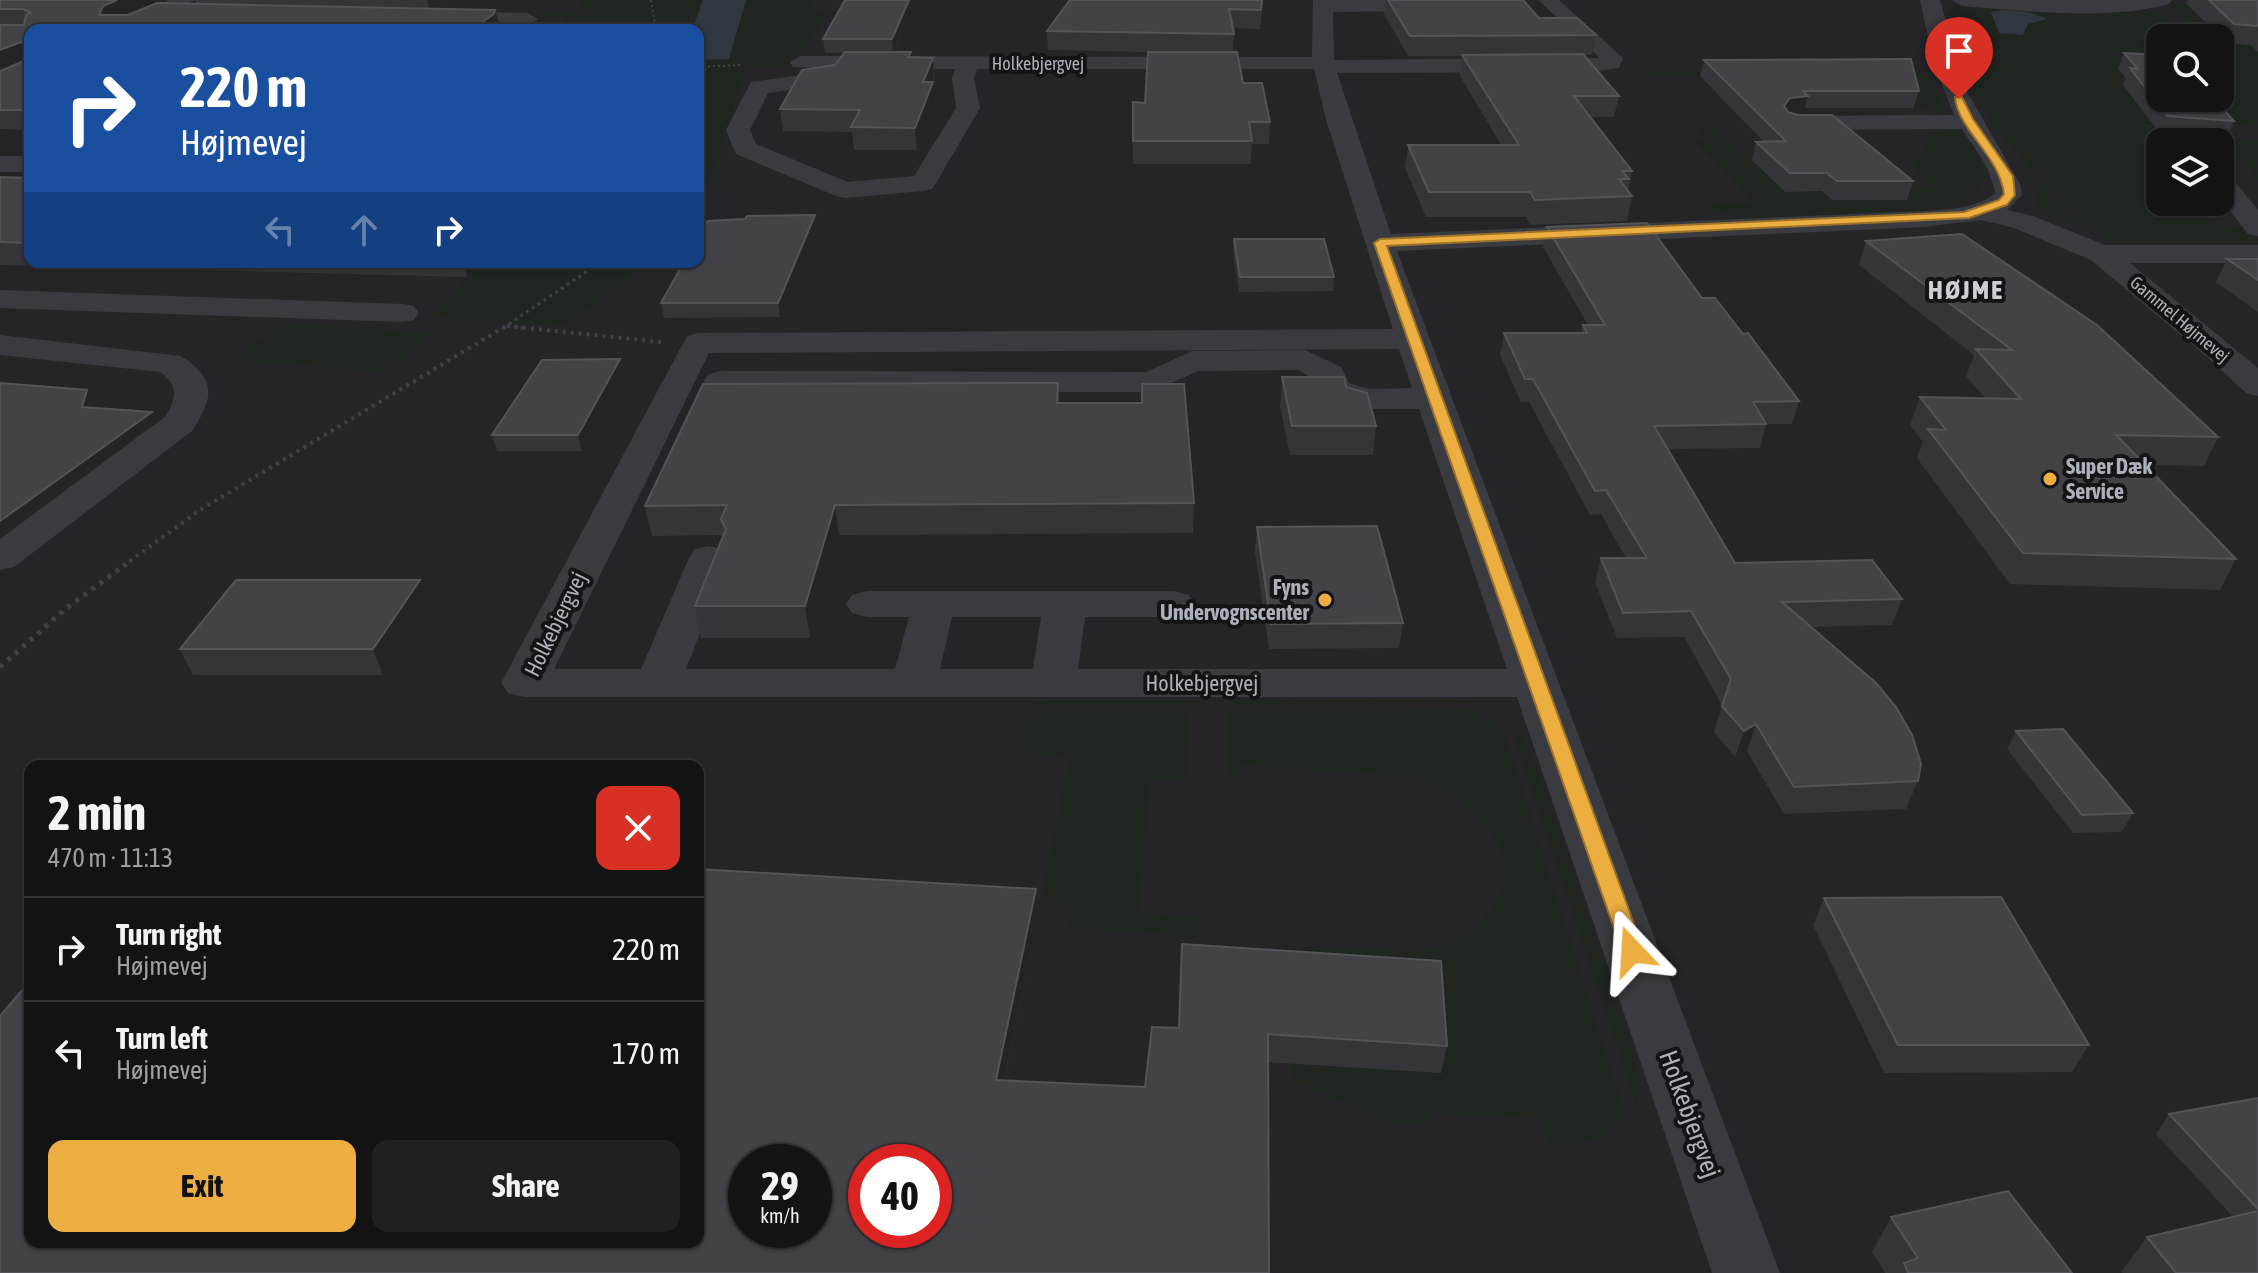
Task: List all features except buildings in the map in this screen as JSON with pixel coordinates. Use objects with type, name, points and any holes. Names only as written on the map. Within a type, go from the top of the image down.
[{"type":"street","points":[[132,24],[185,0]]},
{"type":"street","points":[[1323,65],[1592,66],[1611,63],[1612,58],[1548,0]]},
{"type":"street","points":[[1380,243],[1924,219],[1990,207],[2009,195],[2007,176],[1970,122],[1941,60],[1930,0]]},
{"type":"street","points":[[1962,0],[2122,5],[2154,4],[2162,0]]},
{"type":"street","points":[[1323,3],[1390,6],[1425,15],[1402,25],[1369,25]]},
{"type":"street","name":"Holkebjergvej","points":[[1323,3],[1323,65],[1333,106],[1412,339],[1746,1273]]},
{"type":"street","points":[[1390,6],[1402,25]]},
{"type":"street","points":[[432,7],[528,19],[520,24]]},
{"type":"street","points":[[161,11],[203,12]]},
{"type":"street","name":"Holkebjergvej","points":[[801,62],[1323,65]]},
{"type":"street","points":[[839,62],[829,78],[759,87],[738,130],[745,149],[845,190],[923,183],[968,108],[963,78],[968,63]]},
{"type":"street","points":[[1794,123],[1970,122]]},
{"type":"street","points":[[0,164],[24,164]]},
{"type":"street","points":[[2234,198],[2258,228]]},
{"type":"street","name":"Gammel Højmevej","points":[[1990,207],[2101,254],[2219,350],[2258,386]]},
{"type":"street","points":[[2101,254],[2258,254]]},
{"type":"street","points":[[0,299],[403,313]]},
{"type":"street","points":[[698,343],[1412,339]]},
{"type":"street","points":[[1067,382],[1072,341]]},
{"type":"street","points":[[811,381],[827,342]]},
{"type":"street","points":[[948,381],[959,342]]},
{"type":"street","name":"Holkebjergvej","points":[[698,343],[524,683],[1536,683]]},
{"type":"street","points":[[0,345],[169,363],[184,371],[193,384],[192,403],[179,423],[0,558]]},
{"type":"street","points":[[721,381],[1152,382],[1192,361],[1305,360],[1329,374],[1334,389],[1368,399],[1433,398]]},
{"type":"street","points":[[658,683],[709,558]]},
{"type":"street","points":[[867,604],[1174,604]]},
{"type":"street","points":[[914,683],[934,604]]},
{"type":"street","points":[[1053,683],[1065,604]]},
{"type":"path","points":[[651,0],[655,24]]},
{"type":"path","points":[[0,667],[64,610],[200,510],[506,326],[592,268]]},
{"type":"path","points":[[506,326],[634,341],[698,343]]},
{"type":"shaded area","points":[[0,0],[2258,0],[2258,1273],[0,1273]]},
{"type":"shaded area","points":[[579,0],[814,0],[810,11],[832,10],[790,66],[747,66],[704,201],[704,24],[563,24],[565,17],[542,16],[545,13],[588,14]]},
{"type":"shaded area","points":[[703,0],[746,0],[729,59],[704,60],[704,24],[694,24]]},
{"type":"shaded area","points":[[2186,3],[2207,24],[2188,24],[2170,6]]},
{"type":"shaded area","points":[[1949,5],[2145,9],[2167,19],[2172,24],[2146,24],[2146,54],[2111,51],[2126,69],[2153,124],[2145,125],[2148,128],[2146,216],[2207,216],[2212,224],[2247,228],[2258,240],[2258,249],[2141,249],[2111,241],[2078,215],[1995,127],[1975,95],[1959,50]],"holes":[[[2022,11],[2047,19],[1999,33],[1992,12]]]},
{"type":"shaded area","points":[[1991,12],[2028,12],[2048,19],[2028,24],[2023,35],[1999,33]]},
{"type":"shaded area","points":[[2234,44],[2251,45],[2258,52],[2258,127],[2235,124],[2199,112],[2234,112],[2234,77],[2243,78],[2234,69]]},
{"type":"shaded area","points":[[1929,70],[1932,83],[1949,115],[1925,110],[1911,92],[1905,75],[1650,77],[1645,72]]},
{"type":"shaded area","points":[[1713,126],[1745,157],[1838,156],[1822,191],[1832,200],[1910,200],[1898,188],[1935,187],[1919,175],[1914,164],[1936,130],[1958,128],[1980,162],[1983,185],[1972,196],[1958,203],[1910,213],[1797,220],[1734,216],[1715,211],[1708,202],[1753,202],[1694,141],[1704,138],[1695,127]]},
{"type":"shaded area","points":[[2234,138],[2258,141],[2258,179],[2244,162],[2234,161]]},
{"type":"shaded area","points":[[2032,177],[2100,238],[2037,207],[2035,202],[2040,188]]},
{"type":"shaded area","points":[[477,268],[642,268],[565,326],[431,317]]},
{"type":"shaded area","points":[[283,323],[432,333],[387,372],[230,360]]},
{"type":"shaded area","points":[[1446,698],[1474,703],[1231,704],[1237,699]]},
{"type":"shaded area","points":[[1060,700],[1194,700],[1196,704],[1032,705]]},
{"type":"shaded area","points":[[1172,710],[1188,715],[1185,779],[1151,778],[1138,912],[1199,918],[1199,937],[1070,927],[1072,905],[1041,902],[1070,759],[1031,754],[1022,747],[1025,714]]},
{"type":"shaded area","points":[[1470,710],[1504,731],[1625,1115],[1590,1141],[1572,1145],[1548,1143],[1542,1119],[1430,1113],[1430,1125],[1392,1124],[1293,1081],[1291,1064],[1441,1073],[1273,976],[1274,945],[1412,951],[1436,947],[1455,940],[1480,923],[1503,889],[1506,867],[1501,849],[1479,818],[1446,793],[1414,777],[1240,765],[1239,781],[1228,773],[1228,711]]},
{"type":"shaded area","points":[[1510,726],[1524,740],[1540,774],[1634,1053],[1641,1085],[1636,1102]]},
{"type":"place","name":"Super Dæk Service","points":[[2050,479]]},
{"type":"place","name":"Fyns Undervognscenter","points":[[1325,600]]},
{"type":"district","name":"HØJME","points":[[1966,290]]},
{"type":"route","points":[[1632,951],[1380,243],[1965,215],[2003,202],[2009,195],[2007,176],[1968,119],[1959,99]]}]
